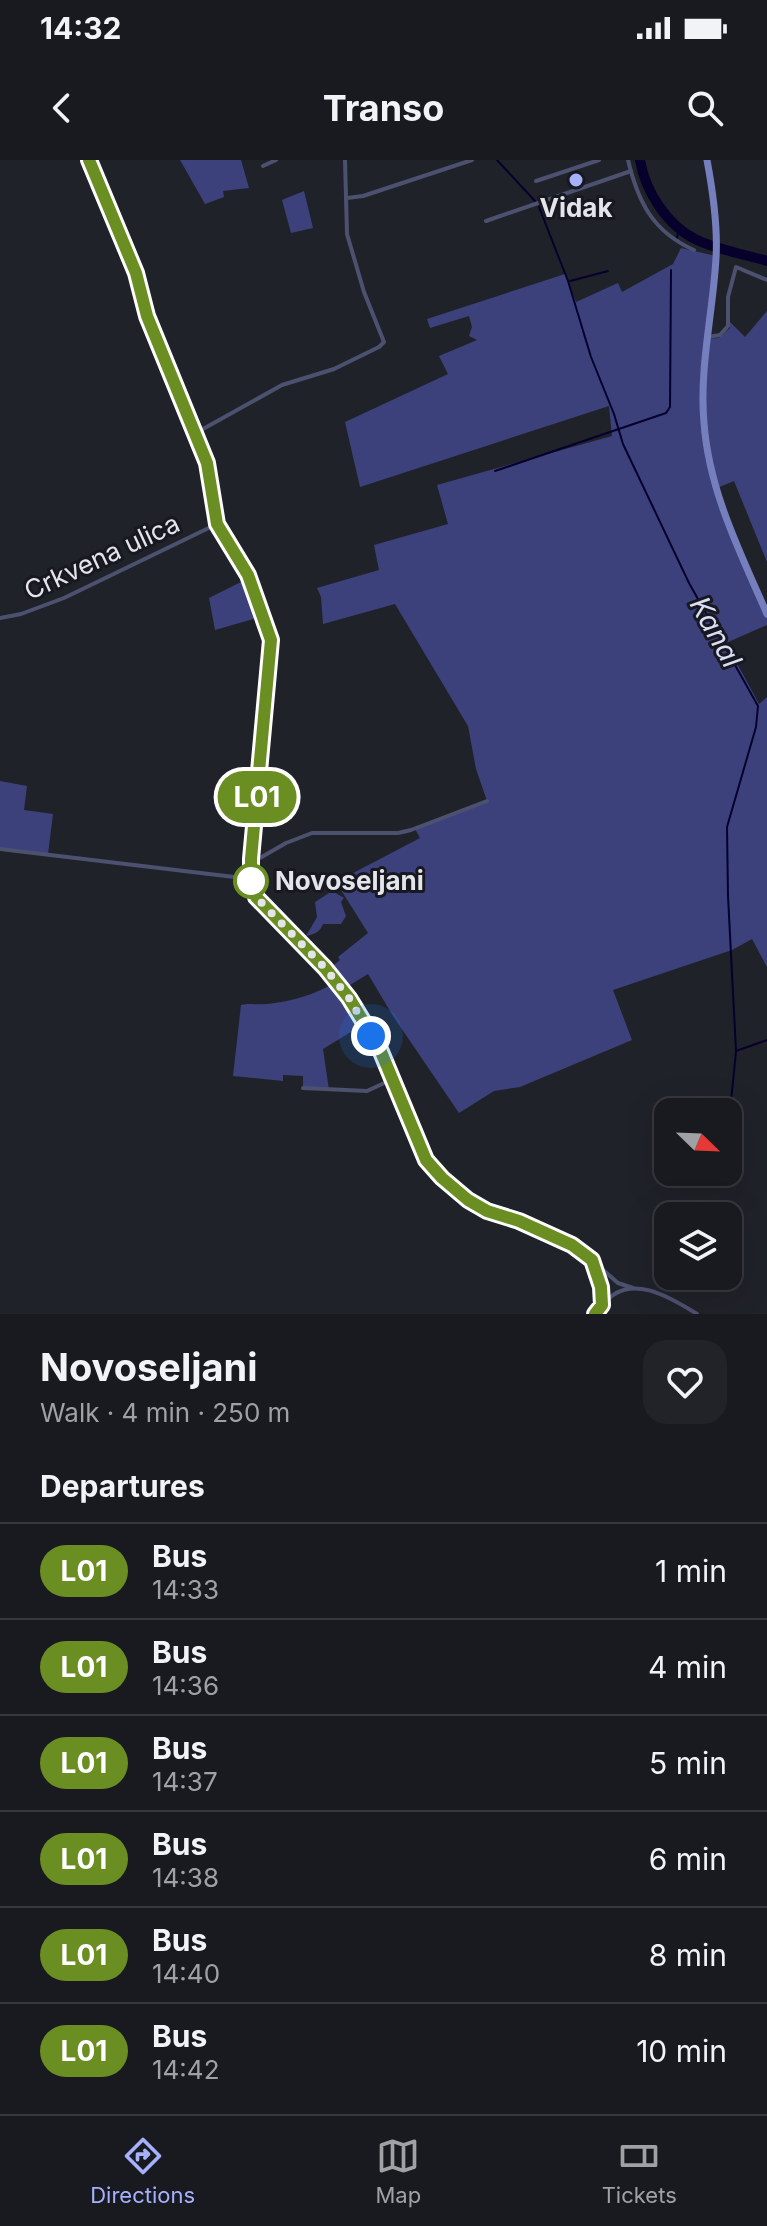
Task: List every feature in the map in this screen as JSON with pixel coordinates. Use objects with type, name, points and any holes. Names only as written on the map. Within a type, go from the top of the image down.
[{"type":"main road","points":[[89,160],[136,273],[147,316],[207,463],[217,524],[248,575],[271,640],[251,859],[251,879],[256,897],[325,968],[349,998],[379,1047],[426,1160],[442,1178],[487,1211],[519,1221],[572,1245],[592,1260]]},
{"type":"main road","points":[[707,160],[715,216],[716,256],[703,391],[704,423],[709,457],[726,518],[767,614]]},
{"type":"street","points":[[263,166],[276,160]]},
{"type":"street","points":[[194,434],[282,385],[334,369],[384,342],[364,292],[348,237],[345,160]]},
{"type":"street","points":[[347,198],[363,196],[472,160]]},
{"type":"street","points":[[536,181],[599,160]]},
{"type":"street","points":[[628,160],[640,198],[658,225],[675,242],[694,250]]},
{"type":"street","points":[[486,221],[631,171]]},
{"type":"street","points":[[708,337],[720,335],[728,326],[729,287],[736,267],[767,280]]},
{"type":"street","name":"Crkvena ulica","points":[[0,618],[21,614],[64,598],[217,524]]},
{"type":"street","points":[[251,859],[260,858],[312,833],[398,833],[487,801]]},
{"type":"street","points":[[0,849],[251,879]]},
{"type":"street","points":[[303,1088],[367,1091],[393,1079]]},
{"type":"street","points":[[592,1260],[618,1283],[635,1289]]},
{"type":"street","points":[[592,1260],[601,1287],[602,1305]]},
{"type":"street","points":[[595,1314],[608,1298],[618,1292],[635,1289],[667,1295],[697,1314]]},
{"type":"shaded area","points":[[180,160],[241,160],[249,188],[223,191],[224,197],[205,204]]},
{"type":"shaded area","points":[[304,191],[313,228],[291,233],[282,200]]},
{"type":"shaded area","points":[[681,248],[716,256],[708,339],[719,338],[730,328],[729,321],[745,337],[767,311],[767,562],[734,481],[717,488],[767,614],[767,625],[726,643],[759,704],[767,697],[767,967],[752,939],[732,950],[613,990],[632,1040],[520,1087],[494,1091],[459,1113],[368,974],[345,988],[330,968],[340,960],[338,957],[368,933],[336,882],[420,838],[415,829],[487,801],[476,769],[468,726],[395,604],[323,624],[321,597],[317,588],[379,570],[374,545],[448,524],[437,485],[612,436],[609,406],[360,487],[345,422],[448,374],[439,356],[477,340],[469,336],[472,327],[469,316],[430,328],[427,319],[565,274],[576,302],[618,283],[622,292],[673,264]]},
{"type":"shaded area","points":[[243,581],[260,617],[215,630],[209,598]]},
{"type":"shaded area","points":[[0,781],[27,786],[24,810],[53,814],[48,854],[0,849]]},
{"type":"shaded area","points":[[334,892],[344,898],[341,902],[346,916],[341,924],[323,924],[317,932],[306,936],[317,917],[315,902]]},
{"type":"shaded area","points":[[336,982],[364,1024],[323,1049],[329,1090],[303,1088],[303,1076],[283,1075],[283,1081],[233,1076],[241,1005],[294,999]]},
{"type":"waterway","points":[[497,160],[535,201]]},
{"type":"waterway","points":[[640,160],[652,195],[667,216],[685,233],[712,246],[767,261]]},
{"type":"waterway","name":"Kanal","points":[[539,207],[568,281],[591,357],[623,444],[689,583],[758,706],[756,727],[727,827],[728,896],[736,1051],[767,1040]]},
{"type":"waterway","points":[[677,238],[679,228]]},
{"type":"waterway","name":"Kanal","points":[[495,471],[666,413],[670,407],[671,270]]},
{"type":"waterway","points":[[570,281],[608,271]]},
{"type":"waterway","points":[[731,1098],[736,1052]]},
{"type":"bus line","name":"L01","points":[[89,160],[136,273],[147,316],[207,463],[217,524],[248,575],[271,640],[251,859],[251,879],[256,897],[325,968],[349,998],[379,1047],[426,1160],[468,1200],[487,1211],[519,1221],[572,1245],[592,1260],[601,1287],[602,1305],[595,1314]]},
{"type":"place","name":"Vidak","points":[[576,180]]},
{"type":"place","name":"Novoseljani","points":[[251,881]]},
{"type":"route","points":[[251,881],[256,897],[325,968],[349,998],[371,1036]]}]
